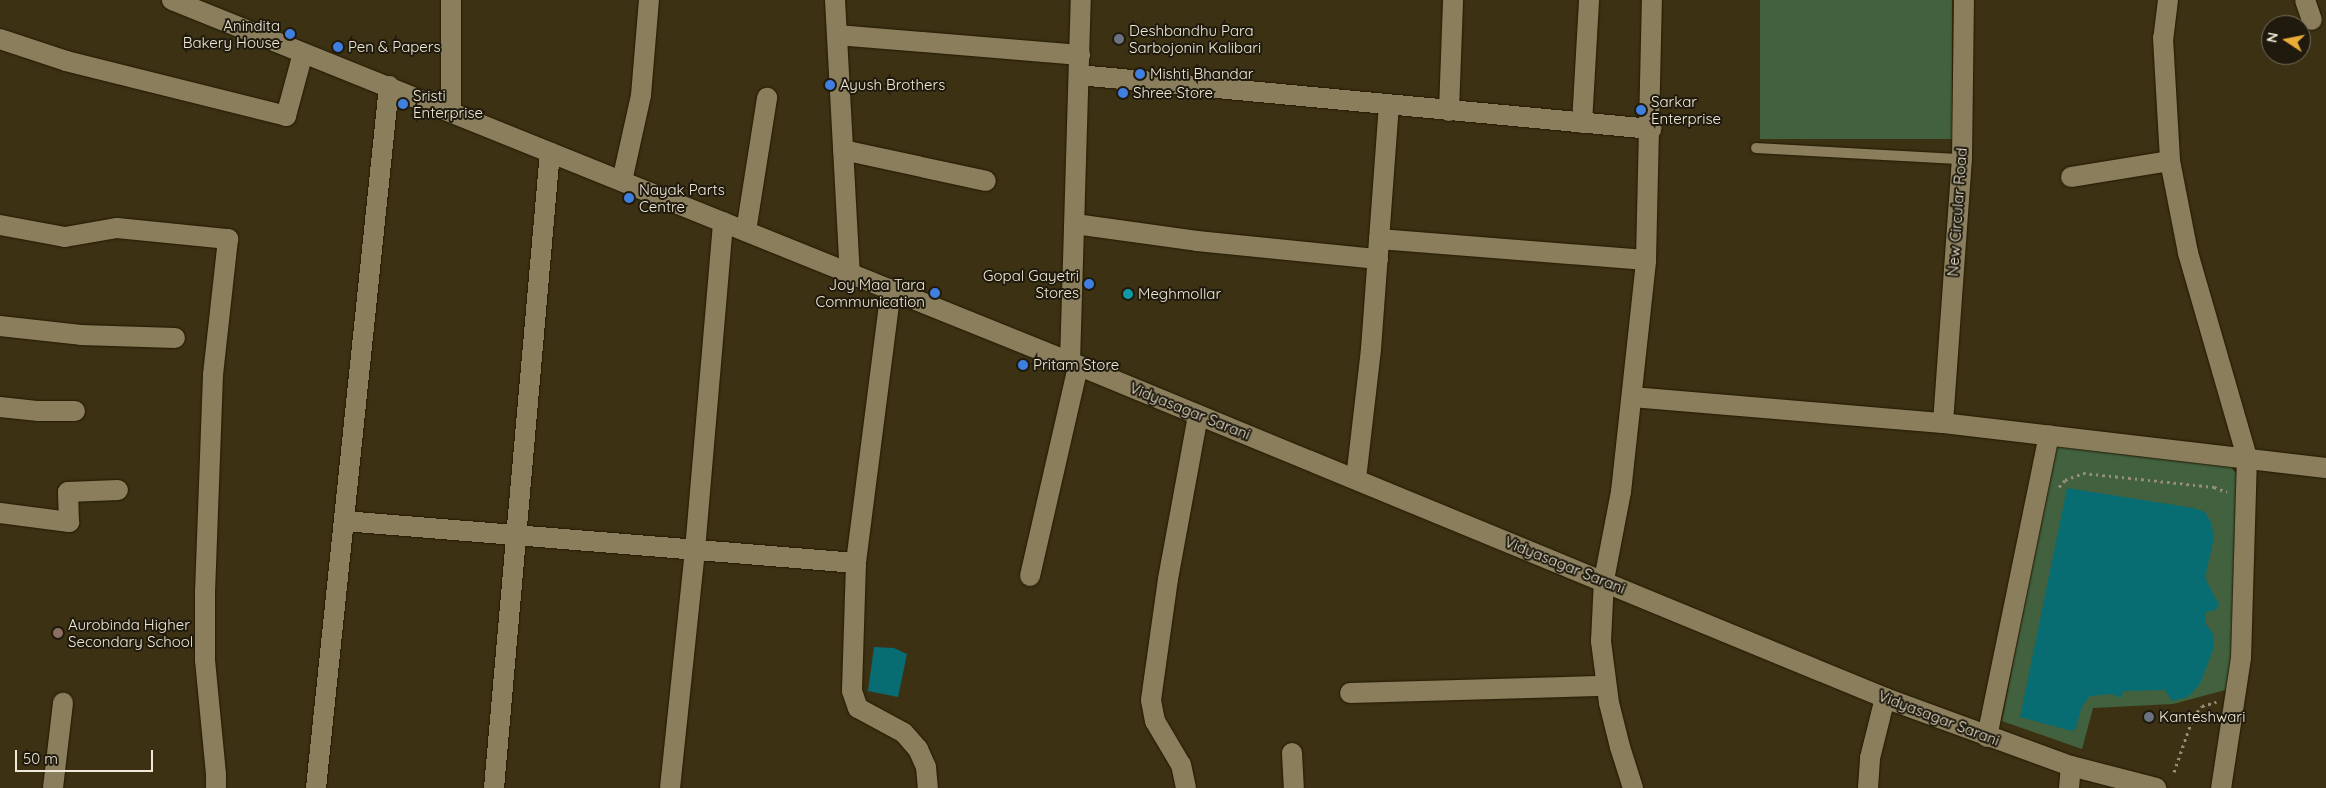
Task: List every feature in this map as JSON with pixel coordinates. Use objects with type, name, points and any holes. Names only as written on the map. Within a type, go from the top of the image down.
[{"type":"street","name":"Vidyasagar Sarani","points":[[172,0],[1198,414],[1604,580],[1885,698],[1986,737],[2064,764],[2156,788]]},
{"type":"street","points":[[451,0],[451,112]]},
{"type":"street","points":[[622,181],[641,95],[649,0]]},
{"type":"street","points":[[835,0],[850,273]]},
{"type":"street","points":[[1030,576],[1074,364],[1075,224],[1081,0]]},
{"type":"street","points":[[1449,111],[1454,0]]},
{"type":"street","points":[[1582,123],[1589,0]]},
{"type":"street","points":[[1633,788],[1620,747],[1606,686],[1601,641],[1604,580],[1621,492],[1646,260],[1652,0]]},
{"type":"street","name":"New Circular Road","points":[[1943,423],[1962,159],[1964,0]]},
{"type":"street","points":[[2168,0],[2163,38],[2170,161],[2188,253],[2247,457],[2240,658],[2222,788]]},
{"type":"street","points":[[2304,0],[2312,20]]},
{"type":"street","points":[[837,35],[1389,105],[1650,129]]},
{"type":"street","points":[[0,39],[66,62],[286,116],[303,53]]},
{"type":"street","points":[[316,788],[389,86]]},
{"type":"street","points":[[746,231],[767,98]]},
{"type":"street","points":[[1356,479],[1371,348],[1389,105]]},
{"type":"street","points":[[843,150],[986,180]]},
{"type":"street","points":[[494,788],[550,152]]},
{"type":"street","points":[[2071,177],[2170,161]]},
{"type":"street","points":[[670,788],[695,550],[723,222]]},
{"type":"street","points":[[1075,224],[1197,241],[1378,259]]},
{"type":"street","points":[[0,225],[65,237],[117,228],[228,240],[213,374],[205,590],[205,660],[216,788]]},
{"type":"street","points":[[1379,239],[1646,260]]},
{"type":"street","points":[[891,289],[856,564],[852,691],[854,702],[865,714],[904,733],[918,750],[926,767],[928,788]]},
{"type":"street","points":[[0,326],[82,335],[175,338]]},
{"type":"street","points":[[1632,397],[1943,423],[2247,457],[2326,468]]},
{"type":"street","points":[[0,407],[39,411],[75,411]]},
{"type":"street","points":[[1186,788],[1181,765],[1155,721],[1151,700],[1168,579],[1198,414]]},
{"type":"street","points":[[1986,737],[2049,435]]},
{"type":"street","points":[[0,513],[69,522],[68,492],[118,490]]},
{"type":"street","points":[[344,520],[856,564]]},
{"type":"street","points":[[1350,693],[1606,686]]},
{"type":"street","points":[[1868,788],[1870,758],[1885,698]]},
{"type":"street","points":[[53,788],[63,703]]},
{"type":"street","points":[[1292,753],[1294,788]]},
{"type":"street","points":[[2064,764],[2069,788]]},
{"type":"lane","points":[[1756,148],[1962,159]]},
{"type":"path","points":[[2056,495],[2065,480],[2083,473],[2214,487],[2232,496]]},
{"type":"path","points":[[2174,772],[2193,717],[2202,706],[2216,703],[2217,693]]},
{"type":"green space","points":[[1760,0],[1952,0],[1952,139],[1760,139]]},
{"type":"green space","points":[[2055,445],[2231,467],[2238,476],[2242,493],[2229,689],[2173,704],[2093,708],[2082,749],[2002,721]]},
{"type":"water","points":[[2067,488],[2193,508],[2205,512],[2211,523],[2214,538],[2206,580],[2219,605],[2215,610],[2206,612],[2205,623],[2214,635],[2214,647],[2200,684],[2188,697],[2172,701],[2165,690],[2123,691],[2121,698],[2112,694],[2090,696],[2082,706],[2076,728],[2072,731],[2020,717]]},
{"type":"water","points":[[874,647],[894,648],[907,654],[898,697],[868,691]]},
{"type":"place","name":"Anindita Bakery House","points":[[290,34]]},
{"type":"place","name":"Deshbandhu Para Sarbojonin Kalibari","points":[[1119,39]]},
{"type":"place","name":"Pen & Papers","points":[[338,47]]},
{"type":"place","name":"Mishti Bhandar","points":[[1140,74]]},
{"type":"place","name":"Ayush Brothers","points":[[830,85]]},
{"type":"place","name":"Shree Store","points":[[1123,93]]},
{"type":"place","name":"Sristi Enterprise","points":[[403,104]]},
{"type":"place","name":"Sarkar Enterprise","points":[[1641,110]]},
{"type":"place","name":"Nayak Parts Centre","points":[[629,198]]},
{"type":"place","name":"Gopal Gayetri Stores","points":[[1089,284]]},
{"type":"place","name":"Joy Maa Tara Communication","points":[[935,293]]},
{"type":"place","name":"Meghmollar","points":[[1128,294]]},
{"type":"place","name":"Pritam Store","points":[[1023,365]]},
{"type":"place","name":"Aurobinda Higher Secondary School","points":[[58,633]]},
{"type":"place","name":"Kanteshwari","points":[[2149,717]]}]
